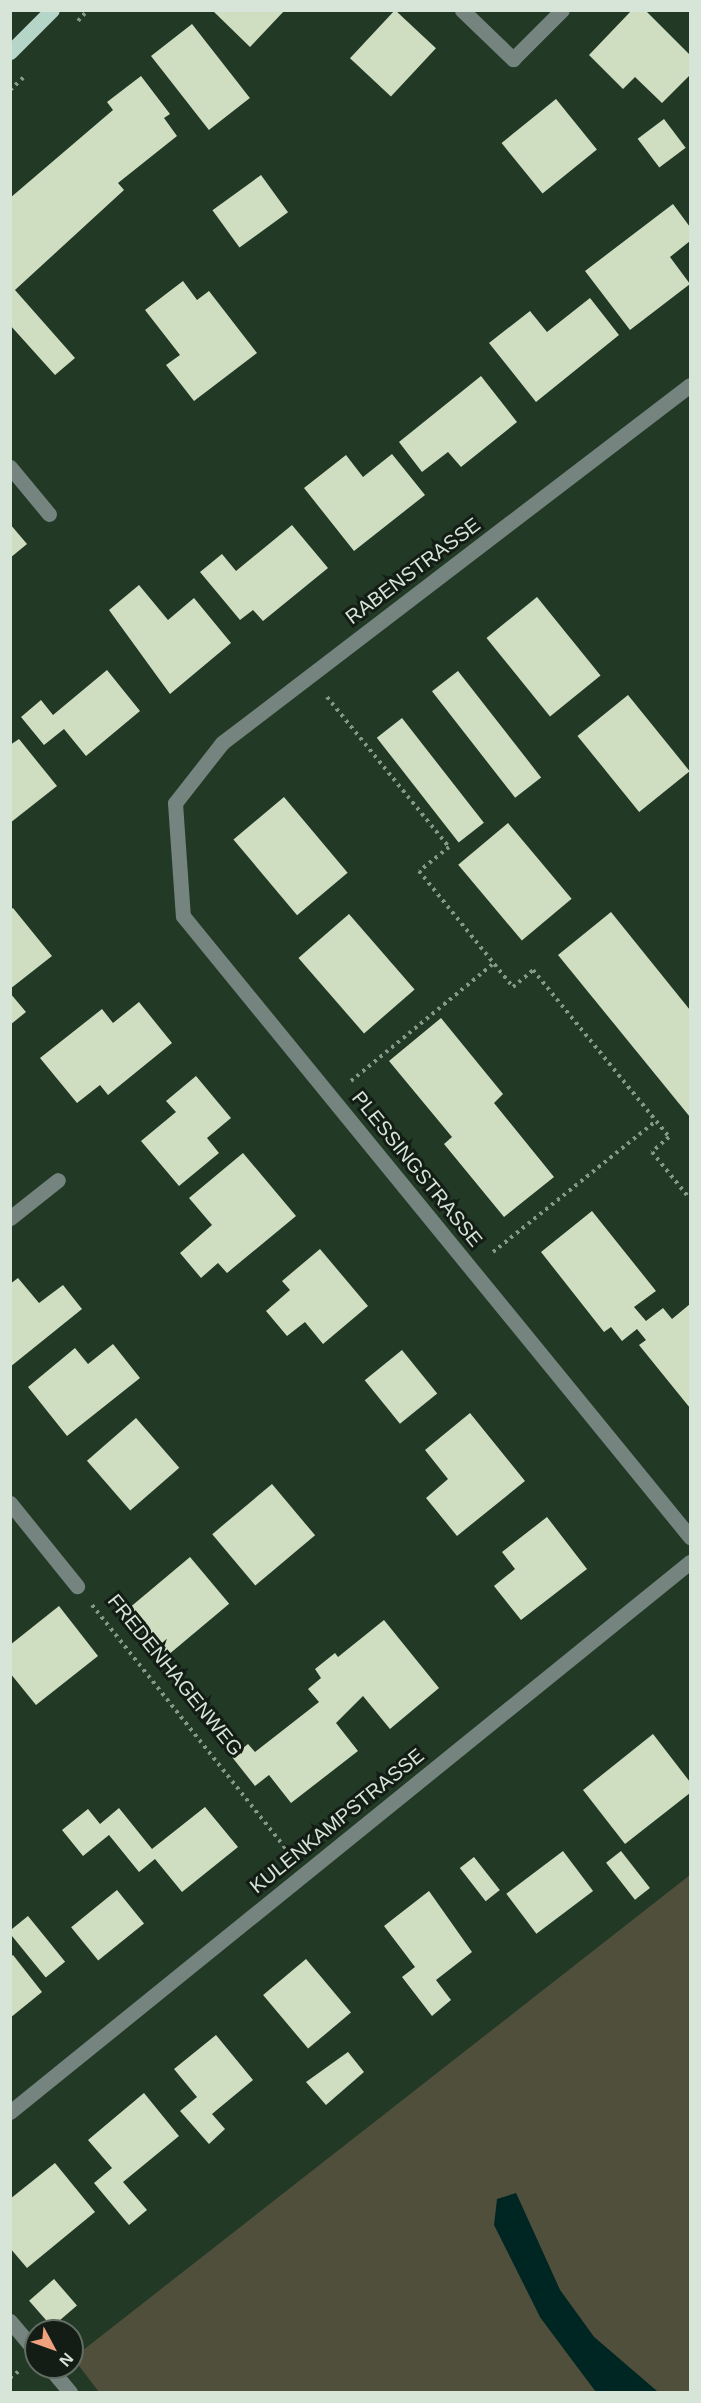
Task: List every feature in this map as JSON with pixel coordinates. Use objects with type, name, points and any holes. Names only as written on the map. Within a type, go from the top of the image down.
[{"type":"main road","points":[[10,52],[52,10]]},
{"type":"street","points":[[462,10],[513,59],[562,10]]},
{"type":"street","name":"RABENSTRASSE","points":[[175,803],[222,743],[690,385]]},
{"type":"street","points":[[10,467],[50,514]]},
{"type":"street","name":"PLESSINGSTRASSE","points":[[175,803],[183,916],[690,1537]]},
{"type":"street","points":[[10,1218],[58,1180]]},
{"type":"street","points":[[10,1503],[76,1586]]},
{"type":"street","name":"KULENKAMPSTRASSE","points":[[10,2112],[690,1563]]},
{"type":"street","points":[[10,2321],[24,2338]]},
{"type":"street","points":[[59,2379],[70,2392]]},
{"type":"path","points":[[310,676],[449,847],[419,871],[513,987],[534,970],[669,1137],[652,1152],[690,1199]]},
{"type":"path","points":[[331,1097],[494,963]]},
{"type":"path","points":[[472,1269],[656,1121]]},
{"type":"path","name":"FREDENHAGENWEG","points":[[76,1586],[306,1874]]},
{"type":"green space","points":[[690,1875],[690,2392],[658,2392],[594,2337],[560,2290],[516,2193],[540,2317],[596,2392],[99,2392],[84,2372],[84,2349]]},
{"type":"water","points":[[516,2193],[560,2290],[594,2337],[658,2392],[596,2392],[540,2317],[494,2225],[497,2199]]},
{"type":"building","points":[[212,10],[285,10],[250,47]]},
{"type":"building","points":[[395,10],[436,48],[391,96],[350,58]]},
{"type":"building","points":[[632,10],[645,10],[690,55],[690,75],[662,103],[635,77],[623,89],[589,55]]},
{"type":"building","points":[[192,24],[250,98],[209,130],[151,56]]},
{"type":"building","points":[[141,76],[170,114],[164,118],[177,136],[118,183],[124,190],[15,290],[75,358],[55,375],[10,325],[10,198],[113,110],[107,102]]},
{"type":"building","points":[[556,99],[597,150],[543,194],[502,143]]},
{"type":"building","points":[[664,119],[686,148],[659,168],[638,139]]},
{"type":"building","points":[[261,175],[288,212],[239,247],[212,210]]},
{"type":"building","points":[[673,204],[690,227],[690,241],[670,257],[690,284],[630,330],[585,271]]},
{"type":"building","points":[[183,281],[197,300],[209,291],[257,353],[194,401],[166,365],[180,355],[145,310]]},
{"type":"building","points":[[590,298],[619,335],[536,402],[489,343],[530,311],[547,332]]},
{"type":"building","points":[[481,376],[517,422],[461,467],[448,452],[422,472],[399,442]]},
{"type":"building","points":[[392,454],[425,495],[354,551],[304,488],[346,455],[363,477]]},
{"type":"building","points":[[10,524],[27,544],[10,558]]},
{"type":"building","points":[[292,525],[328,568],[263,621],[253,610],[240,620],[200,572],[222,554],[236,571]]},
{"type":"building","points":[[139,585],[168,620],[194,598],[231,643],[170,694],[109,610]]},
{"type":"building","points":[[537,597],[601,675],[550,716],[486,638]]},
{"type":"building","points":[[107,670],[140,711],[86,756],[64,729],[44,745],[21,717],[41,700],[53,715]]},
{"type":"building","points":[[458,671],[541,777],[515,798],[432,691]]},
{"type":"building","points":[[628,695],[690,771],[639,812],[577,736]]},
{"type":"building","points":[[402,718],[484,823],[459,843],[377,738]]},
{"type":"building","points":[[19,739],[57,786],[10,823],[10,745]]},
{"type":"building","points":[[284,797],[348,873],[297,915],[233,839]]},
{"type":"building","points":[[508,823],[572,899],[522,941],[458,865]]},
{"type":"building","points":[[13,908],[52,956],[10,989],[10,910]]},
{"type":"building","points":[[611,912],[690,1010],[690,1117],[558,955]]},
{"type":"building","points":[[349,914],[415,989],[364,1033],[298,958]]},
{"type":"building","points":[[10,993],[26,1012],[10,1025]]},
{"type":"building","points":[[139,1002],[172,1043],[108,1095],[100,1085],[77,1103],[40,1058],[102,1009],[113,1023]]},
{"type":"building","points":[[441,1018],[503,1094],[494,1103],[554,1177],[504,1217],[444,1144],[452,1137],[389,1061]]},
{"type":"building","points":[[196,1076],[231,1118],[207,1138],[219,1153],[179,1186],[141,1141],[176,1112],[166,1101]]},
{"type":"building","points":[[243,1153],[296,1216],[227,1273],[218,1263],[201,1278],[180,1253],[212,1225],[189,1198]]},
{"type":"building","points":[[592,1211],[656,1291],[634,1307],[646,1321],[663,1308],[672,1319],[690,1304],[690,1408],[639,1345],[646,1340],[637,1329],[622,1341],[611,1327],[604,1332],[541,1252]]},
{"type":"building","points":[[320,1249],[368,1306],[323,1344],[305,1322],[287,1336],[266,1311],[290,1290],[282,1281]]},
{"type":"building","points":[[18,1278],[39,1303],[63,1285],[82,1309],[10,1367],[10,1284]]},
{"type":"building","points":[[113,1344],[140,1378],[67,1436],[28,1387],[75,1348],[88,1364]]},
{"type":"building","points":[[402,1350],[437,1394],[400,1424],[365,1380]]},
{"type":"building","points":[[470,1413],[525,1481],[457,1536],[426,1498],[448,1479],[425,1450]]},
{"type":"building","points":[[136,1418],[179,1468],[130,1510],[87,1461]]},
{"type":"building","points":[[272,1484],[315,1535],[255,1585],[212,1534]]},
{"type":"building","points":[[547,1517],[587,1569],[521,1620],[494,1586],[515,1569],[502,1552]]},
{"type":"building","points":[[190,1557],[229,1604],[165,1658],[126,1611]]},
{"type":"building","points":[[59,1606],[98,1656],[36,1705],[10,1673],[10,1645]]},
{"type":"building","points":[[384,1620],[439,1688],[390,1729],[363,1696],[336,1723],[358,1751],[291,1803],[269,1775],[255,1786],[232,1757],[248,1744],[255,1752],[319,1702],[308,1689],[321,1678],[315,1669],[335,1653],[338,1657]]},
{"type":"building","points":[[653,1734],[690,1782],[690,1793],[625,1844],[583,1790]]},
{"type":"building","points":[[205,1807],[238,1847],[182,1892],[155,1859],[139,1872],[109,1835],[83,1856],[62,1830],[88,1809],[100,1824],[119,1808],[152,1849]]},
{"type":"building","points":[[563,1851],[593,1891],[536,1934],[506,1894]]},
{"type":"building","points":[[621,1851],[650,1888],[635,1900],[606,1863]]},
{"type":"building","points":[[474,1857],[500,1890],[486,1901],[460,1868]]},
{"type":"building","points":[[117,1890],[144,1923],[98,1961],[71,1927]]},
{"type":"building","points":[[429,1891],[472,1952],[436,1980],[451,2000],[432,2016],[402,1977],[415,1967],[384,1926]]},
{"type":"building","points":[[28,1916],[65,1962],[46,1978],[10,1933],[10,1931]]},
{"type":"building","points":[[13,1955],[42,1992],[10,2018],[10,1957]]},
{"type":"building","points":[[306,1959],[351,2013],[308,2049],[263,1995]]},
{"type":"building","points":[[216,2035],[253,2080],[212,2114],[225,2129],[209,2144],[180,2111],[197,2097],[174,2069]]},
{"type":"building","points":[[348,2052],[364,2072],[326,2105],[306,2082]]},
{"type":"building","points":[[144,2093],[179,2136],[123,2182],[147,2210],[129,2225],[94,2183],[112,2168],[88,2140]]},
{"type":"building","points":[[55,2163],[95,2212],[27,2268],[10,2248],[10,2199]]},
{"type":"building","points":[[54,2279],[77,2305],[61,2319],[45,2319],[29,2301]]}]
